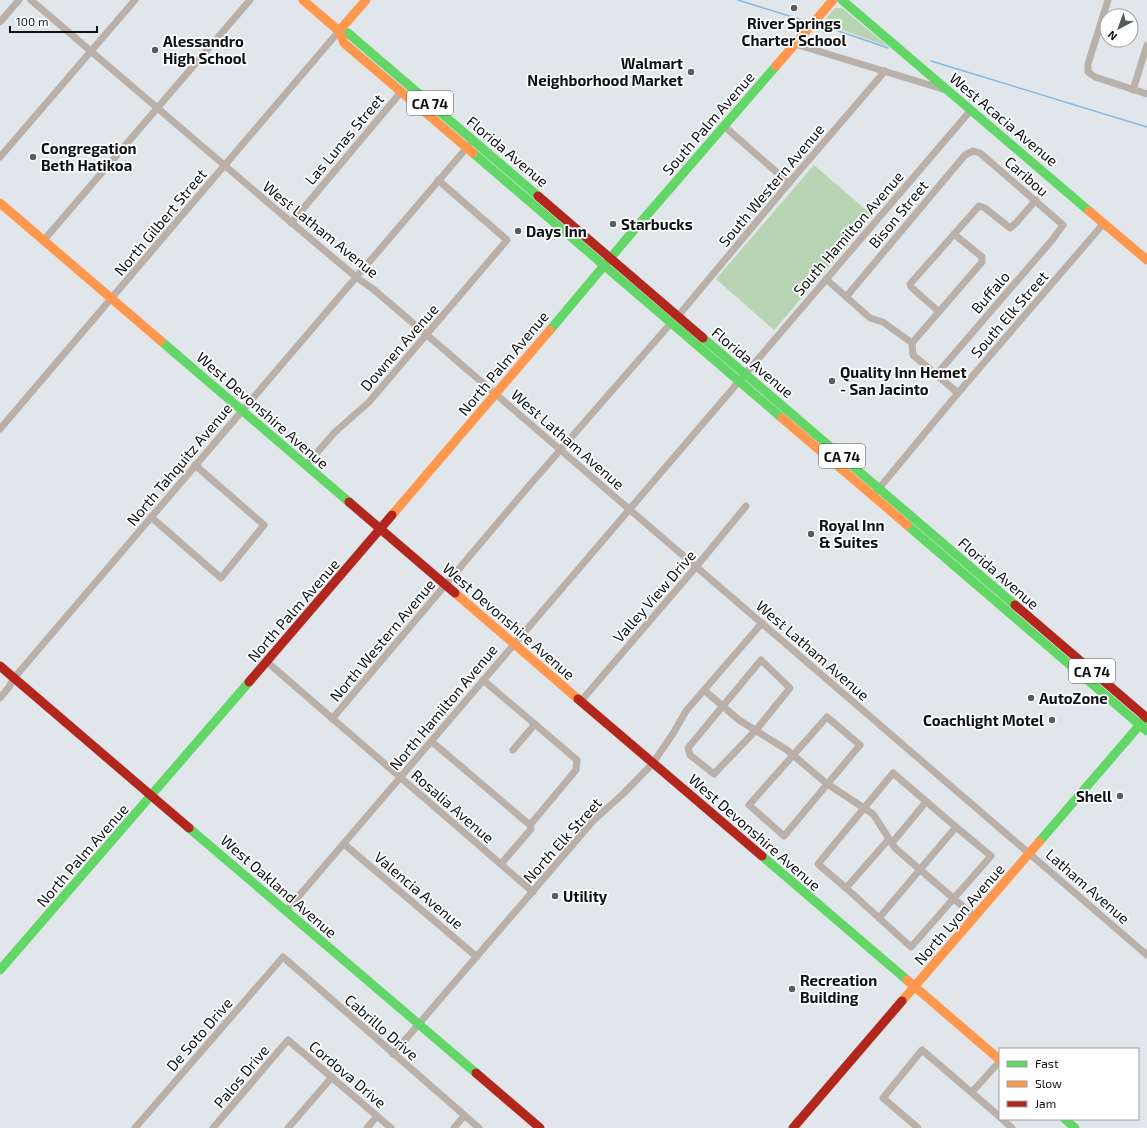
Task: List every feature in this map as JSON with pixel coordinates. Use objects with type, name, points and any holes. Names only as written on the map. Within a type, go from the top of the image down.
[{"type":"street","points":[[0,22],[19,0]]},
{"type":"street","name":"West Latham Avenue","points":[[32,0],[291,223],[356,277],[373,289],[496,394],[1030,854]]},
{"type":"street","points":[[0,157],[135,0]]},
{"type":"street","points":[[44,240],[250,0]]},
{"type":"street","name":"Florida Avenue","points":[[303,0],[339,31],[344,43],[466,148],[604,265],[675,320],[742,377],[879,488],[1147,717]]},
{"type":"street","points":[[339,31],[366,0]]},
{"type":"street","name":"South Palm Avenue","points":[[604,265],[833,0]]},
{"type":"street","name":"West Acacia Avenue","points":[[842,0],[1147,260]]},
{"type":"street","points":[[1108,0],[1088,64],[1088,72],[1095,77],[1147,94]]},
{"type":"street","name":"Florida Avenue","points":[[339,31],[348,33],[473,139],[610,258],[675,320]]},
{"type":"street","name":"North Gilbert Street","points":[[0,429],[339,31]]},
{"type":"street","points":[[795,44],[949,91]]},
{"type":"street","points":[[1134,90],[1147,46]]},
{"type":"street","name":"South Western Avenue","points":[[675,320],[885,71]]},
{"type":"street","points":[[401,92],[406,89],[431,109],[442,114]]},
{"type":"street","name":"Las Lunas Street","points":[[291,223],[401,92]]},
{"type":"street","name":"South Hamilton Avenue","points":[[742,377],[829,282],[971,110]]},
{"type":"street","points":[[724,126],[789,183]]},
{"type":"street","name":"North Tahquitz Avenue","points":[[0,698],[14,678],[473,139]]},
{"type":"street","name":"Caribou","points":[[972,151],[980,153],[1063,225]]},
{"type":"street","name":"Bison Street","points":[[846,297],[965,155],[972,151]]},
{"type":"street","name":"Downen Avenue","points":[[306,465],[335,432],[369,402],[507,240],[438,180]]},
{"type":"street","points":[[938,311],[911,287],[910,284],[954,234],[979,206],[985,208],[1010,228],[1036,200]]},
{"type":"street","name":"West Devonshire Avenue","points":[[0,203],[914,988],[999,1059]]},
{"type":"street","name":"South Elk Street","points":[[873,496],[958,393],[1104,223]]},
{"type":"street","name":"Buffalo","points":[[936,375],[1063,225]]},
{"type":"street","points":[[954,234],[982,257],[982,262],[938,311],[912,343],[913,355],[958,393]]},
{"type":"street","name":"North Palm Avenue","points":[[0,970],[267,662],[604,265]]},
{"type":"street","points":[[829,282],[870,318],[883,322],[912,343]]},
{"type":"street","name":"North Western Avenue","points":[[332,719],[560,450],[675,320]]},
{"type":"street","name":"Florida Avenue","points":[[742,377],[873,496],[1143,728]]},
{"type":"street","name":"North Hamilton Avenue","points":[[286,911],[400,778],[434,743],[483,680],[742,377]]},
{"type":"street","points":[[151,517],[221,578],[264,525],[195,465]]},
{"type":"street","name":"Valley View Drive","points":[[581,701],[696,567],[746,506]]},
{"type":"street","points":[[962,572],[964,570],[970,573],[1018,612],[1038,625]]},
{"type":"street","name":"North Elk Street","points":[[393,1054],[593,821],[624,793],[652,763],[674,732],[686,711],[762,623]]},
{"type":"street","points":[[761,660],[790,688],[756,730],[714,774],[690,755],[688,748],[722,706],[761,660]]},
{"type":"street","name":"Rosalia Avenue","points":[[267,662],[533,892]]},
{"type":"street","name":"West Oakland Avenue","points":[[0,666],[540,1128]]},
{"type":"street","points":[[483,680],[577,760],[576,770],[530,825],[531,829],[501,864]]},
{"type":"street","points":[[704,690],[739,720],[793,755],[828,784],[873,814],[894,848],[975,917]]},
{"type":"street","points":[[827,717],[860,745],[784,836],[749,805],[793,755],[827,717]]},
{"type":"street","name":"North Lyon Avenue","points":[[793,1128],[1030,854],[1143,728],[1147,717]]},
{"type":"street","points":[[513,750],[535,724]]},
{"type":"street","points":[[434,743],[530,825]]},
{"type":"street","points":[[893,773],[926,802],[991,856],[911,947],[818,864],[893,773]]},
{"type":"street","points":[[846,888],[926,802]]},
{"type":"street","points":[[879,918],[956,827]]},
{"type":"street","name":"Valencia Avenue","points":[[344,844],[477,957]]},
{"type":"street","name":"Latham Avenue","points":[[1030,854],[1147,955]]},
{"type":"street","name":"Cabrillo Drive","points":[[283,957],[479,1128]]},
{"type":"street","name":"De Soto Drive","points":[[135,1128],[283,957]]},
{"type":"street","name":"Cordova Drive","points":[[288,1040],[391,1128]]},
{"type":"street","name":"Palos Drive","points":[[213,1128],[288,1040]]},
{"type":"street","points":[[918,1128],[883,1098],[922,1050],[999,1116]]},
{"type":"street","points":[[972,1092],[999,1061]]},
{"type":"street","points":[[288,1128],[332,1077]]},
{"type":"street","points":[[367,1128],[377,1116]]},
{"type":"street","points":[[454,1128],[464,1116]]},
{"type":"street","points":[[1003,1120],[1012,1128]]},
{"type":"street","points":[[1066,1120],[1076,1128]]},
{"type":"green space","points":[[835,8],[842,8],[889,47],[823,23]]},
{"type":"green space","points":[[814,165],[873,216],[774,330],[716,279]]},
{"type":"waterway","points":[[738,0],[805,21]]},
{"type":"waterway","points":[[821,25],[888,48]]},
{"type":"waterway","points":[[931,61],[1147,127]]},
{"type":"traffic: fast","points":[[842,0],[1089,211]]},
{"type":"traffic: fast","points":[[339,31],[348,33],[538,196]]},
{"type":"traffic: fast","points":[[550,330],[634,230],[776,66]]},
{"type":"traffic: fast","points":[[473,153],[782,418]]},
{"type":"traffic: fast","points":[[703,338],[1015,605]]},
{"type":"traffic: fast","points":[[161,341],[349,502]]},
{"type":"traffic: fast","points":[[907,525],[1147,731]]},
{"type":"traffic: fast","points":[[0,970],[249,682]]},
{"type":"traffic: fast","points":[[1039,842],[1144,720]]},
{"type":"traffic: fast","points":[[189,828],[476,1073]]},
{"type":"traffic: fast","points":[[762,856],[907,980]]},
{"type":"traffic: fast","points":[[1066,1120],[1075,1128]]},
{"type":"traffic: slow","points":[[303,0],[339,31],[344,43],[473,153]]},
{"type":"traffic: slow","points":[[339,31],[366,0]]},
{"type":"traffic: slow","points":[[776,66],[833,0]]},
{"type":"traffic: slow","points":[[0,203],[161,341]]},
{"type":"traffic: slow","points":[[1089,211],[1147,260]]},
{"type":"traffic: slow","points":[[392,515],[550,330]]},
{"type":"traffic: slow","points":[[782,418],[907,525]]},
{"type":"traffic: slow","points":[[455,593],[578,699]]},
{"type":"traffic: slow","points":[[902,1001],[1039,842]]},
{"type":"traffic: slow","points":[[907,980],[999,1059]]},
{"type":"traffic: jam","points":[[538,196],[703,338]]},
{"type":"traffic: jam","points":[[349,502],[455,593]]},
{"type":"traffic: jam","points":[[249,682],[392,515]]},
{"type":"traffic: jam","points":[[1015,605],[1147,718]]},
{"type":"traffic: jam","points":[[0,666],[189,828]]},
{"type":"traffic: jam","points":[[578,699],[762,856]]},
{"type":"traffic: jam","points":[[793,1128],[902,1001]]},
{"type":"traffic: jam","points":[[476,1073],[540,1128]]},
{"type":"place","name":"River Springs Charter School","points":[[794,8]]},
{"type":"place","name":"Alessandro High School","points":[[155,50]]},
{"type":"place","name":"Walmart Neighborhood Market","points":[[691,72]]},
{"type":"place","name":"Congregation Beth Hatikoa","points":[[33,157]]},
{"type":"place","name":"Starbucks","points":[[613,224]]},
{"type":"place","name":"Days Inn","points":[[518,231]]},
{"type":"place","name":"Quality Inn Hemet - San Jacinto","points":[[832,381]]},
{"type":"place","name":"Royal Inn & Suites","points":[[811,534]]},
{"type":"place","name":"AutoZone","points":[[1031,698]]},
{"type":"place","name":"Coachlight Motel","points":[[1052,720]]},
{"type":"place","name":"Shell","points":[[1120,796]]},
{"type":"place","name":"Utility","points":[[555,896]]},
{"type":"place","name":"Recreation Building","points":[[792,989]]}]
